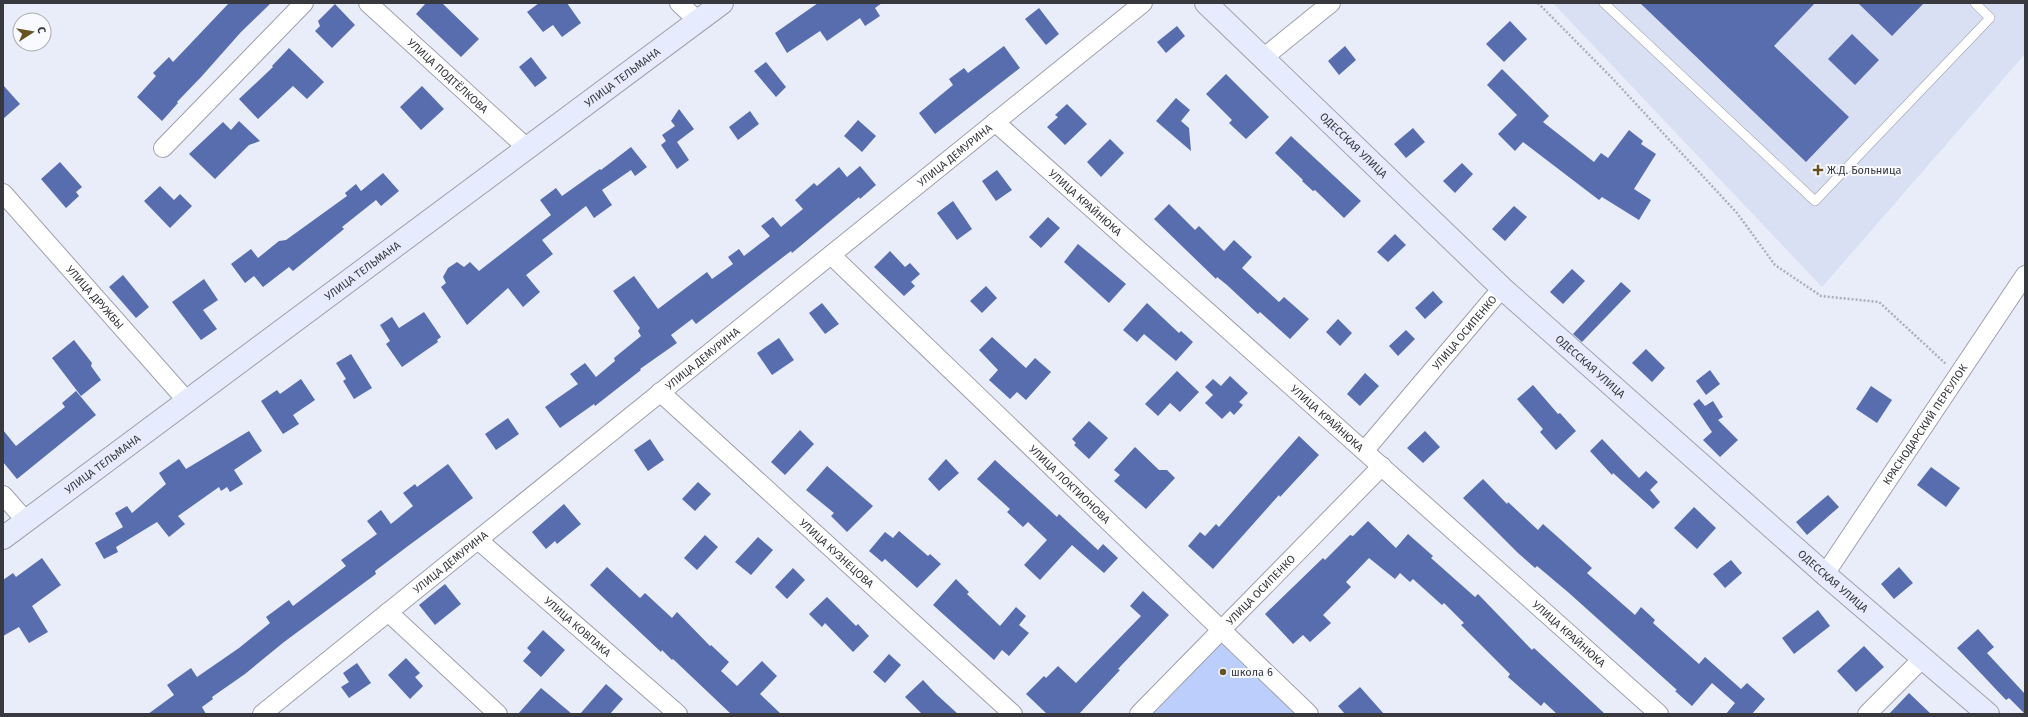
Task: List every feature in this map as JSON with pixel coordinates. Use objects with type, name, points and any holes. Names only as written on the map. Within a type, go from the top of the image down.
[{"type":"main road","name":"УЛИЦА ТЕЛЬМАНА","points":[[3,538],[722,3]]},
{"type":"main road","name":"ОДЕССКАЯ УЛИЦА","points":[[1206,3],[1502,288],[1826,574],[1988,714]]},
{"type":"street","points":[[163,148],[304,3]]},
{"type":"street","name":"УЛИЦА ПОДТЁЛКОВА","points":[[368,3],[527,148]]},
{"type":"street","points":[[679,3],[698,21]]},
{"type":"street","name":"УЛИЦА ДЕМУРИНА","points":[[268,712],[388,612],[1143,3]]},
{"type":"street","points":[[1264,58],[1331,3]]},
{"type":"street","name":"УЛИЦА КРАЙНЮКА","points":[[995,122],[1365,450],[1659,714]]},
{"type":"street","name":"УЛИЦА ДРУЖБЫ","points":[[3,193],[187,401]]},
{"type":"street","name":"УЛИЦА ЛОКТИОНОВА","points":[[830,255],[1309,714]]},
{"type":"street","name":"КРАСНОДАРСКИЙ ПЕРЕУЛОК","points":[[1826,574],[2025,275]]},
{"type":"street","name":"УЛИЦА ОСИПЕНКО","points":[[1365,450],[1502,288]]},
{"type":"street","name":"УЛИЦА КУЗНЕЦОВА","points":[[660,392],[1013,714]]},
{"type":"street","name":"УЛИЦА ОСИПЕНКО","points":[[1139,714],[1382,466]]},
{"type":"street","points":[[3,495],[26,521]]},
{"type":"street","name":"УЛИЦА КОВПАКА","points":[[478,540],[678,714]]},
{"type":"street","points":[[388,612],[498,714]]},
{"type":"street","points":[[1867,714],[1923,658]]},
{"type":"lane","points":[[1604,3],[1815,201],[1990,18],[1975,3]]},
{"type":"path","points":[[1538,3],[1612,78],[1737,213],[1775,265],[1820,296],[1879,302],[1958,375]]},
{"type":"shaded area","name":"Ж.Д. Больница","points":[[1553,3],[2025,3],[2025,54],[1822,287]]},
{"type":"shaded area","name":"школа 6","points":[[1221,630],[1309,714],[1139,714]]},
{"type":"building","points":[[229,3],[271,3],[241,32],[177,102],[178,103],[162,121],[137,97],[156,76],[153,73],[169,57],[173,62]]},
{"type":"building","points":[[426,3],[442,3],[479,39],[461,57],[416,14]]},
{"type":"building","points":[[539,3],[567,3],[581,23],[562,37],[553,25],[543,32],[527,12]]},
{"type":"building","points":[[818,3],[882,3],[875,8],[880,16],[865,26],[860,18],[827,41],[820,31],[787,53],[775,33]]},
{"type":"building","points":[[1640,3],[1815,3],[1774,46],[1849,117],[1806,162]]},
{"type":"building","points":[[1858,3],[1924,3],[1892,36]]},
{"type":"building","points":[[335,4],[355,25],[332,48],[315,31],[320,26],[318,21]]},
{"type":"building","points":[[1039,8],[1059,34],[1046,45],[1025,19]]},
{"type":"building","points":[[1510,21],[1527,39],[1504,62],[1486,44]]},
{"type":"building","points":[[1177,26],[1185,36],[1166,53],[1157,42]]},
{"type":"building","points":[[1852,34],[1879,60],[1855,85],[1828,59]]},
{"type":"building","points":[[1004,46],[1020,68],[935,134],[919,113],[953,85],[949,79],[964,68],[968,73]]},
{"type":"building","points":[[1345,46],[1356,60],[1339,75],[1328,61]]},
{"type":"building","points":[[289,48],[324,82],[307,99],[293,86],[258,119],[239,99],[273,67],[272,66]]},
{"type":"building","points":[[531,57],[547,78],[535,87],[519,67]]},
{"type":"building","points":[[766,62],[786,87],[776,97],[754,71]]},
{"type":"building","points":[[1502,69],[1549,116],[1543,122],[1594,162],[1601,153],[1608,158],[1629,130],[1643,141],[1641,144],[1656,154],[1634,189],[1651,200],[1639,220],[1602,197],[1599,200],[1523,142],[1515,151],[1498,134],[1517,115],[1487,85]]},
{"type":"building","points":[[1226,74],[1269,117],[1246,139],[1229,123],[1232,120],[1206,94]]},
{"type":"building","points":[[3,85],[20,104],[3,119]]},
{"type":"building","points":[[422,86],[444,109],[421,130],[400,107]]},
{"type":"building","points":[[1176,98],[1190,110],[1181,121],[1189,128],[1191,151],[1156,121]]},
{"type":"building","points":[[1067,104],[1087,124],[1065,145],[1047,127],[1058,117],[1055,115]]},
{"type":"building","points":[[679,109],[694,129],[677,142],[689,160],[677,169],[661,145],[666,141],[662,135],[675,126],[671,121]]},
{"type":"building","points":[[750,111],[759,124],[738,140],[729,127]]},
{"type":"building","points":[[858,120],[876,136],[862,152],[844,136]]},
{"type":"building","points":[[239,121],[260,141],[249,145],[215,179],[189,154],[223,122],[231,130]]},
{"type":"building","points":[[1413,128],[1425,142],[1406,158],[1394,144]]},
{"type":"building","points":[[1291,136],[1361,201],[1344,218],[1315,190],[1313,191],[1302,181],[1303,180],[1275,153]]},
{"type":"building","points":[[1110,139],[1124,153],[1101,177],[1087,162]]},
{"type":"building","points":[[631,147],[647,167],[635,176],[631,170],[602,190],[612,205],[594,218],[586,206],[542,240],[553,254],[526,275],[540,292],[523,307],[508,288],[467,325],[441,287],[446,283],[443,277],[448,268],[457,262],[464,267],[470,262],[479,271],[551,215],[540,200],[556,188],[562,196],[600,169],[601,170]]},
{"type":"building","points":[[60,162],[82,187],[76,192],[79,196],[66,208],[41,179]]},
{"type":"building","points":[[1462,163],[1473,174],[1455,193],[1443,181]]},
{"type":"building","points":[[860,166],[876,185],[860,199],[859,197],[792,253],[791,251],[696,324],[692,319],[671,335],[677,343],[640,369],[641,370],[595,406],[594,404],[560,428],[545,407],[578,384],[570,374],[585,363],[596,377],[615,361],[614,358],[641,336],[638,331],[640,328],[613,291],[634,276],[658,309],[707,272],[712,279],[733,264],[728,257],[739,249],[744,256],[770,236],[761,226],[773,217],[781,227],[803,209],[795,200],[814,183],[817,186],[839,167],[847,177]]},
{"type":"building","points":[[997,170],[1012,190],[996,201],[982,181]]},
{"type":"building","points":[[383,173],[399,191],[381,206],[376,200],[342,227],[344,229],[293,271],[289,267],[263,287],[254,276],[245,283],[231,264],[251,249],[258,258],[279,241],[286,240],[347,196],[345,193],[356,184],[361,191]]},
{"type":"building","points":[[160,186],[174,200],[180,194],[192,206],[170,228],[144,201]]},
{"type":"building","points":[[953,201],[972,229],[957,240],[937,213]]},
{"type":"building","points":[[1169,204],[1195,230],[1199,226],[1224,251],[1234,240],[1252,257],[1242,268],[1279,302],[1284,297],[1309,319],[1290,339],[1260,312],[1258,314],[1227,285],[1217,277],[1216,279],[1154,219]]},
{"type":"building","points":[[1514,206],[1527,217],[1505,241],[1492,229]]},
{"type":"building","points":[[1048,217],[1060,228],[1041,248],[1029,237]]},
{"type":"building","points":[[1395,234],[1406,245],[1388,262],[1377,252]]},
{"type":"building","points":[[1078,244],[1126,284],[1109,303],[1064,262]]},
{"type":"building","points":[[890,251],[905,267],[910,263],[920,274],[911,282],[915,286],[904,296],[874,267]]},
{"type":"building","points":[[1572,269],[1585,281],[1563,304],[1550,292]]},
{"type":"building","points":[[123,275],[149,307],[136,318],[109,287]]},
{"type":"building","points":[[204,279],[218,300],[203,310],[217,329],[201,340],[172,302]]},
{"type":"building","points":[[1621,282],[1631,291],[1582,342],[1573,334]]},
{"type":"building","points":[[986,286],[997,298],[982,313],[970,301]]},
{"type":"building","points":[[1433,291],[1443,302],[1425,319],[1415,308]]},
{"type":"building","points":[[822,303],[839,324],[825,334],[809,313]]},
{"type":"building","points":[[1147,303],[1179,333],[1181,331],[1193,342],[1176,361],[1144,334],[1137,342],[1123,330]]},
{"type":"building","points":[[424,312],[441,337],[437,340],[438,342],[402,367],[386,344],[390,341],[380,325],[392,317],[399,328]]},
{"type":"building","points":[[1338,319],[1352,333],[1340,346],[1326,332]]},
{"type":"building","points":[[1406,330],[1415,339],[1398,356],[1389,346]]},
{"type":"building","points":[[992,337],[1026,368],[1035,358],[1051,372],[1026,400],[1017,392],[1010,399],[989,380],[998,370],[979,350]]},
{"type":"building","points":[[779,338],[794,360],[772,375],[757,353]]},
{"type":"building","points":[[74,340],[92,363],[91,366],[101,380],[81,396],[52,358]]},
{"type":"building","points":[[1646,349],[1665,368],[1652,382],[1632,363]]},
{"type":"building","points":[[351,354],[372,388],[354,399],[343,381],[346,379],[336,363]]},
{"type":"building","points":[[1710,370],[1720,384],[1706,395],[1696,381]]},
{"type":"building","points":[[1177,371],[1199,392],[1180,412],[1170,403],[1158,416],[1145,404]]},
{"type":"building","points":[[1365,373],[1379,386],[1360,406],[1347,394]]},
{"type":"building","points":[[1230,376],[1248,393],[1239,402],[1243,405],[1234,415],[1230,411],[1222,419],[1205,403],[1213,395],[1205,387],[1213,379],[1221,386]]},
{"type":"building","points":[[301,379],[315,400],[293,415],[299,424],[283,434],[261,401],[277,390],[280,394]]},
{"type":"building","points":[[1533,385],[1558,414],[1560,413],[1576,431],[1556,450],[1540,432],[1543,429],[1517,399]]},
{"type":"building","points":[[1871,386],[1892,400],[1877,423],[1856,409]]},
{"type":"building","points":[[76,391],[96,415],[17,479],[3,462],[3,430],[16,446],[65,407],[62,403]]},
{"type":"building","points":[[1699,399],[1705,406],[1713,401],[1723,417],[1718,420],[1738,440],[1720,457],[1703,440],[1712,432],[1693,404]]},
{"type":"building","points":[[508,418],[519,434],[496,450],[485,434]]},
{"type":"building","points":[[1089,421],[1108,438],[1089,459],[1074,445],[1076,443],[1072,439]]},
{"type":"building","points":[[800,430],[814,444],[785,475],[771,462]]},
{"type":"building","points":[[249,431],[262,451],[234,470],[243,484],[230,492],[227,487],[221,491],[219,487],[178,516],[185,524],[169,537],[157,522],[116,547],[118,552],[104,559],[95,543],[123,527],[115,513],[127,506],[132,513],[166,484],[159,473],[179,459],[186,469]]},
{"type":"building","points":[[1425,431],[1440,447],[1423,463],[1407,448]]},
{"type":"building","points":[[1299,436],[1319,455],[1280,497],[1279,495],[1213,569],[1188,546],[1200,532],[1205,536],[1216,524],[1219,527]]},
{"type":"building","points":[[650,439],[664,460],[648,471],[634,450]]},
{"type":"building","points":[[1602,439],[1639,478],[1646,471],[1658,482],[1650,490],[1660,502],[1653,509],[1613,473],[1612,475],[1590,451]]},
{"type":"building","points":[[1135,447],[1159,470],[1167,470],[1175,478],[1146,509],[1114,481],[1120,475],[1114,470]]},
{"type":"building","points":[[946,459],[959,473],[939,491],[928,479]]},
{"type":"building","points":[[995,460],[1057,517],[1059,514],[1098,550],[1103,544],[1118,558],[1104,573],[1072,545],[1040,580],[1024,565],[1047,540],[1028,522],[1023,527],[1007,512],[1010,509],[977,479]]},
{"type":"building","points":[[448,464],[473,498],[375,571],[376,574],[284,642],[245,674],[212,697],[213,699],[202,707],[206,714],[148,714],[174,695],[167,685],[191,668],[197,677],[239,648],[270,623],[266,617],[289,600],[293,606],[346,566],[341,560],[377,534],[367,521],[381,510],[391,524],[413,506],[403,493],[415,484],[417,487]]},
{"type":"building","points":[[827,466],[873,506],[847,532],[831,516],[834,513],[806,490]]},
{"type":"building","points":[[1931,467],[1960,488],[1946,507],[1917,485]]},
{"type":"building","points":[[1483,479],[1507,504],[1508,502],[1538,530],[1543,524],[1560,539],[1592,568],[1587,573],[1635,615],[1641,607],[1655,620],[1653,623],[1699,664],[1705,657],[1741,689],[1747,683],[1765,699],[1752,714],[1726,714],[1735,703],[1712,683],[1692,706],[1675,691],[1677,690],[1569,593],[1537,566],[1535,568],[1518,553],[1463,498]]},
{"type":"building","points":[[698,482],[711,494],[695,511],[682,499]]},
{"type":"building","points":[[1828,495],[1839,507],[1807,535],[1796,522]]},
{"type":"building","points":[[564,504],[581,524],[557,544],[555,541],[546,549],[532,532]]},
{"type":"building","points":[[1694,507],[1716,528],[1697,549],[1674,528]]},
{"type":"building","points":[[1368,521],[1396,548],[1408,534],[1433,556],[1431,558],[1475,597],[1478,594],[1532,650],[1534,648],[1605,714],[1557,714],[1544,702],[1541,706],[1508,677],[1510,674],[1461,625],[1464,623],[1444,603],[1442,605],[1413,579],[1410,582],[1400,573],[1395,579],[1369,558],[1346,582],[1351,587],[1323,615],[1331,623],[1310,642],[1303,635],[1293,644],[1265,614],[1323,558],[1325,560],[1350,535],[1353,536]]},
{"type":"building","points":[[899,531],[928,556],[930,554],[941,564],[917,588],[885,559],[882,562],[869,551],[885,532],[893,538]]},
{"type":"building","points":[[705,535],[718,547],[697,570],[684,558]]},
{"type":"building","points":[[758,537],[773,550],[751,575],[735,562]]},
{"type":"building","points":[[42,558],[61,585],[32,606],[48,632],[29,643],[19,627],[3,636],[3,580],[13,573],[16,577]]},
{"type":"building","points":[[1731,560],[1742,573],[1725,588],[1713,574]]},
{"type":"building","points":[[607,567],[640,598],[645,593],[672,618],[677,612],[710,646],[711,645],[729,662],[721,671],[737,686],[762,661],[777,676],[760,694],[781,714],[731,714],[673,659],[672,660],[662,650],[661,652],[590,585]]},
{"type":"building","points":[[1899,567],[1913,583],[1894,599],[1881,584]]},
{"type":"building","points":[[793,568],[805,580],[787,599],[775,587]]},
{"type":"building","points":[[956,579],[969,592],[967,594],[1000,626],[1016,607],[1026,616],[1019,625],[1029,633],[1009,656],[1002,650],[994,660],[933,605]]},
{"type":"building","points":[[445,584],[461,604],[435,625],[419,605]]},
{"type":"building","points":[[1143,591],[1169,615],[1118,669],[1120,670],[1079,714],[1047,714],[1026,694],[1044,676],[1046,678],[1058,666],[1076,683],[1141,616],[1130,606]]},
{"type":"building","points":[[827,597],[856,626],[858,624],[869,636],[853,652],[825,623],[822,627],[809,614]]},
{"type":"building","points":[[1818,610],[1830,626],[1794,654],[1782,638]]},
{"type":"building","points":[[1978,629],[1994,647],[1987,653],[2025,694],[2025,714],[2009,698],[2006,700],[1957,648]]},
{"type":"building","points":[[543,630],[565,650],[541,677],[523,661],[531,652],[527,648]]},
{"type":"building","points":[[1864,646],[1884,667],[1856,692],[1837,671]]},
{"type":"building","points":[[889,654],[901,665],[885,683],[873,672]]},
{"type":"building","points":[[406,658],[420,673],[415,677],[423,686],[410,699],[388,675]]},
{"type":"building","points":[[357,663],[371,683],[349,698],[341,687],[349,682],[343,673]]},
{"type":"building","points":[[923,680],[958,714],[922,714],[905,697]]},
{"type":"building","points":[[606,684],[623,699],[610,714],[580,714]]},
{"type":"building","points":[[1360,687],[1384,714],[1345,714],[1338,706]]},
{"type":"building","points":[[541,688],[572,714],[518,714]]},
{"type":"building","points":[[1909,693],[1931,714],[1889,714]]},
{"type":"place","name":"Ж.Д. Больница","points":[[1818,170]]},
{"type":"place","name":"школа 6","points":[[1223,672]]}]
